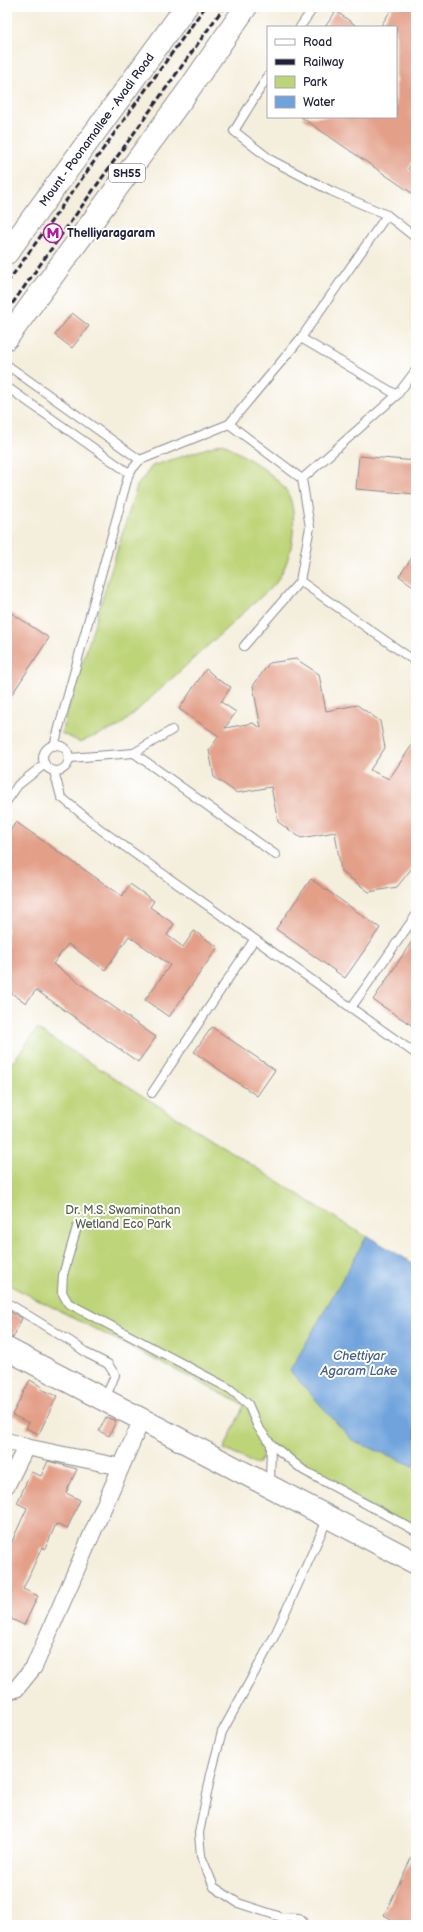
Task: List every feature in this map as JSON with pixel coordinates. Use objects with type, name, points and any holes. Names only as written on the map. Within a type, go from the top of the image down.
[{"type":"main road","name":"Mount - Poonamallee - Avadi Road","points":[[7,253],[186,7]]},
{"type":"main road","name":"SH55","points":[[7,338],[185,95],[246,7]]},
{"type":"main road","points":[[7,1349],[416,1563]]},
{"type":"street","points":[[7,1692],[16,1690],[34,1668],[142,1419]]},
{"type":"street","points":[[7,1441],[26,1447],[121,1467]]},
{"type":"street","points":[[7,1485],[26,1447]]},
{"type":"lane","points":[[301,26],[314,7]]},
{"type":"lane","points":[[267,78],[234,131],[271,160],[297,174],[387,215],[416,238]]},
{"type":"lane","points":[[45,764],[45,752],[54,746],[128,473],[140,460],[229,424],[301,338],[387,215]]},
{"type":"lane","points":[[301,338],[397,395]]},
{"type":"lane","points":[[7,365],[140,460]]},
{"type":"lane","points":[[302,479],[397,395],[416,370]]},
{"type":"lane","points":[[7,387],[128,473]]},
{"type":"lane","points":[[229,424],[302,479],[310,527],[300,581],[244,646]]},
{"type":"lane","points":[[300,581],[416,662]]},
{"type":"lane","points":[[70,758],[134,753],[172,730]]},
{"type":"lane","points":[[54,746],[64,748],[70,758]]},
{"type":"lane","points":[[134,753],[276,855]]},
{"type":"lane","points":[[54,771],[64,768],[70,758]]},
{"type":"lane","points":[[45,764],[54,771],[61,797],[100,829],[416,1054]]},
{"type":"lane","points":[[7,801],[18,786],[45,764]]},
{"type":"lane","points":[[351,1008],[416,915]]},
{"type":"lane","points":[[152,1094],[254,940]]},
{"type":"lane","points":[[77,1227],[63,1275],[62,1292],[68,1303],[230,1389],[248,1404],[258,1427],[271,1444],[303,1470],[416,1531]]},
{"type":"lane","points":[[11,1305],[73,1343],[88,1354],[108,1364],[115,1375],[104,1400]]},
{"type":"lane","points":[[270,1486],[271,1444]]},
{"type":"lane","points":[[306,1925],[299,1918],[281,1918],[238,1903],[214,1887],[201,1856],[199,1833],[211,1774],[222,1732],[274,1637],[328,1517]]},
{"type":"green space","points":[[223,443],[272,475],[285,489],[289,496],[292,504],[294,524],[293,535],[289,553],[281,575],[276,583],[120,726],[80,742],[61,733],[137,486],[152,466]]},
{"type":"green space","name":"Dr. M.S. Swaminathan Wetland Eco Park","points":[[37,1029],[345,1224],[416,1265],[416,1531],[303,1470],[271,1444],[257,1465],[224,1449],[244,1405],[7,1284],[7,1070]]},
{"type":"water","name":"Chettiyar Agaram Lake","points":[[367,1236],[416,1265],[416,1467],[352,1440],[290,1371]]},
{"type":"building","points":[[393,7],[416,7],[416,157],[408,169],[416,174],[416,196],[302,118],[397,118],[397,26],[381,26]]},
{"type":"building","points":[[336,11],[357,26],[326,26]]},
{"type":"building","points":[[72,313],[89,326],[72,348],[55,335]]},
{"type":"building","points":[[359,456],[416,461],[416,494],[356,489]]},
{"type":"building","points":[[416,552],[416,588],[399,576]]},
{"type":"building","points":[[7,610],[49,638],[7,702]]},
{"type":"building","points":[[296,659],[319,674],[326,711],[357,705],[380,721],[385,748],[370,770],[389,779],[416,739],[416,863],[397,887],[369,892],[341,871],[335,832],[301,838],[278,822],[271,787],[237,793],[214,777],[209,750],[219,736],[179,709],[206,669],[220,681],[231,687],[221,702],[236,712],[225,728],[253,723],[261,728],[253,686],[269,663]]},
{"type":"building","points":[[16,822],[122,896],[130,884],[154,901],[150,907],[174,924],[167,935],[183,947],[194,931],[218,947],[169,1017],[145,1000],[170,965],[129,936],[105,970],[68,944],[53,964],[156,1037],[138,1062],[36,990],[26,1003],[7,990],[7,835]]},
{"type":"building","points":[[311,879],[380,928],[345,978],[276,929]]},
{"type":"building","points":[[416,935],[416,1028],[373,1000]]},
{"type":"building","points":[[212,1027],[275,1070],[257,1096],[194,1052]]},
{"type":"building","points":[[7,1310],[22,1318],[13,1338],[7,1337]]},
{"type":"building","points":[[30,1380],[42,1387],[41,1389],[57,1396],[39,1434],[26,1428],[29,1423],[12,1415]]},
{"type":"building","points":[[106,1417],[116,1421],[109,1436],[99,1431]]},
{"type":"building","points":[[48,1461],[77,1469],[66,1493],[80,1500],[67,1529],[56,1524],[45,1549],[42,1547],[23,1589],[38,1596],[24,1625],[7,1617],[7,1552],[27,1508],[17,1503],[31,1472],[41,1476]]},
{"type":"building","points":[[416,1848],[416,1925],[388,1925],[391,1919],[384,1915]]},
{"type":"railway","points":[[7,283],[205,7]]},
{"type":"railway","points":[[7,311],[224,7]]},
{"type":"place","name":"Thelliyaragaram","points":[[53,233]]}]
